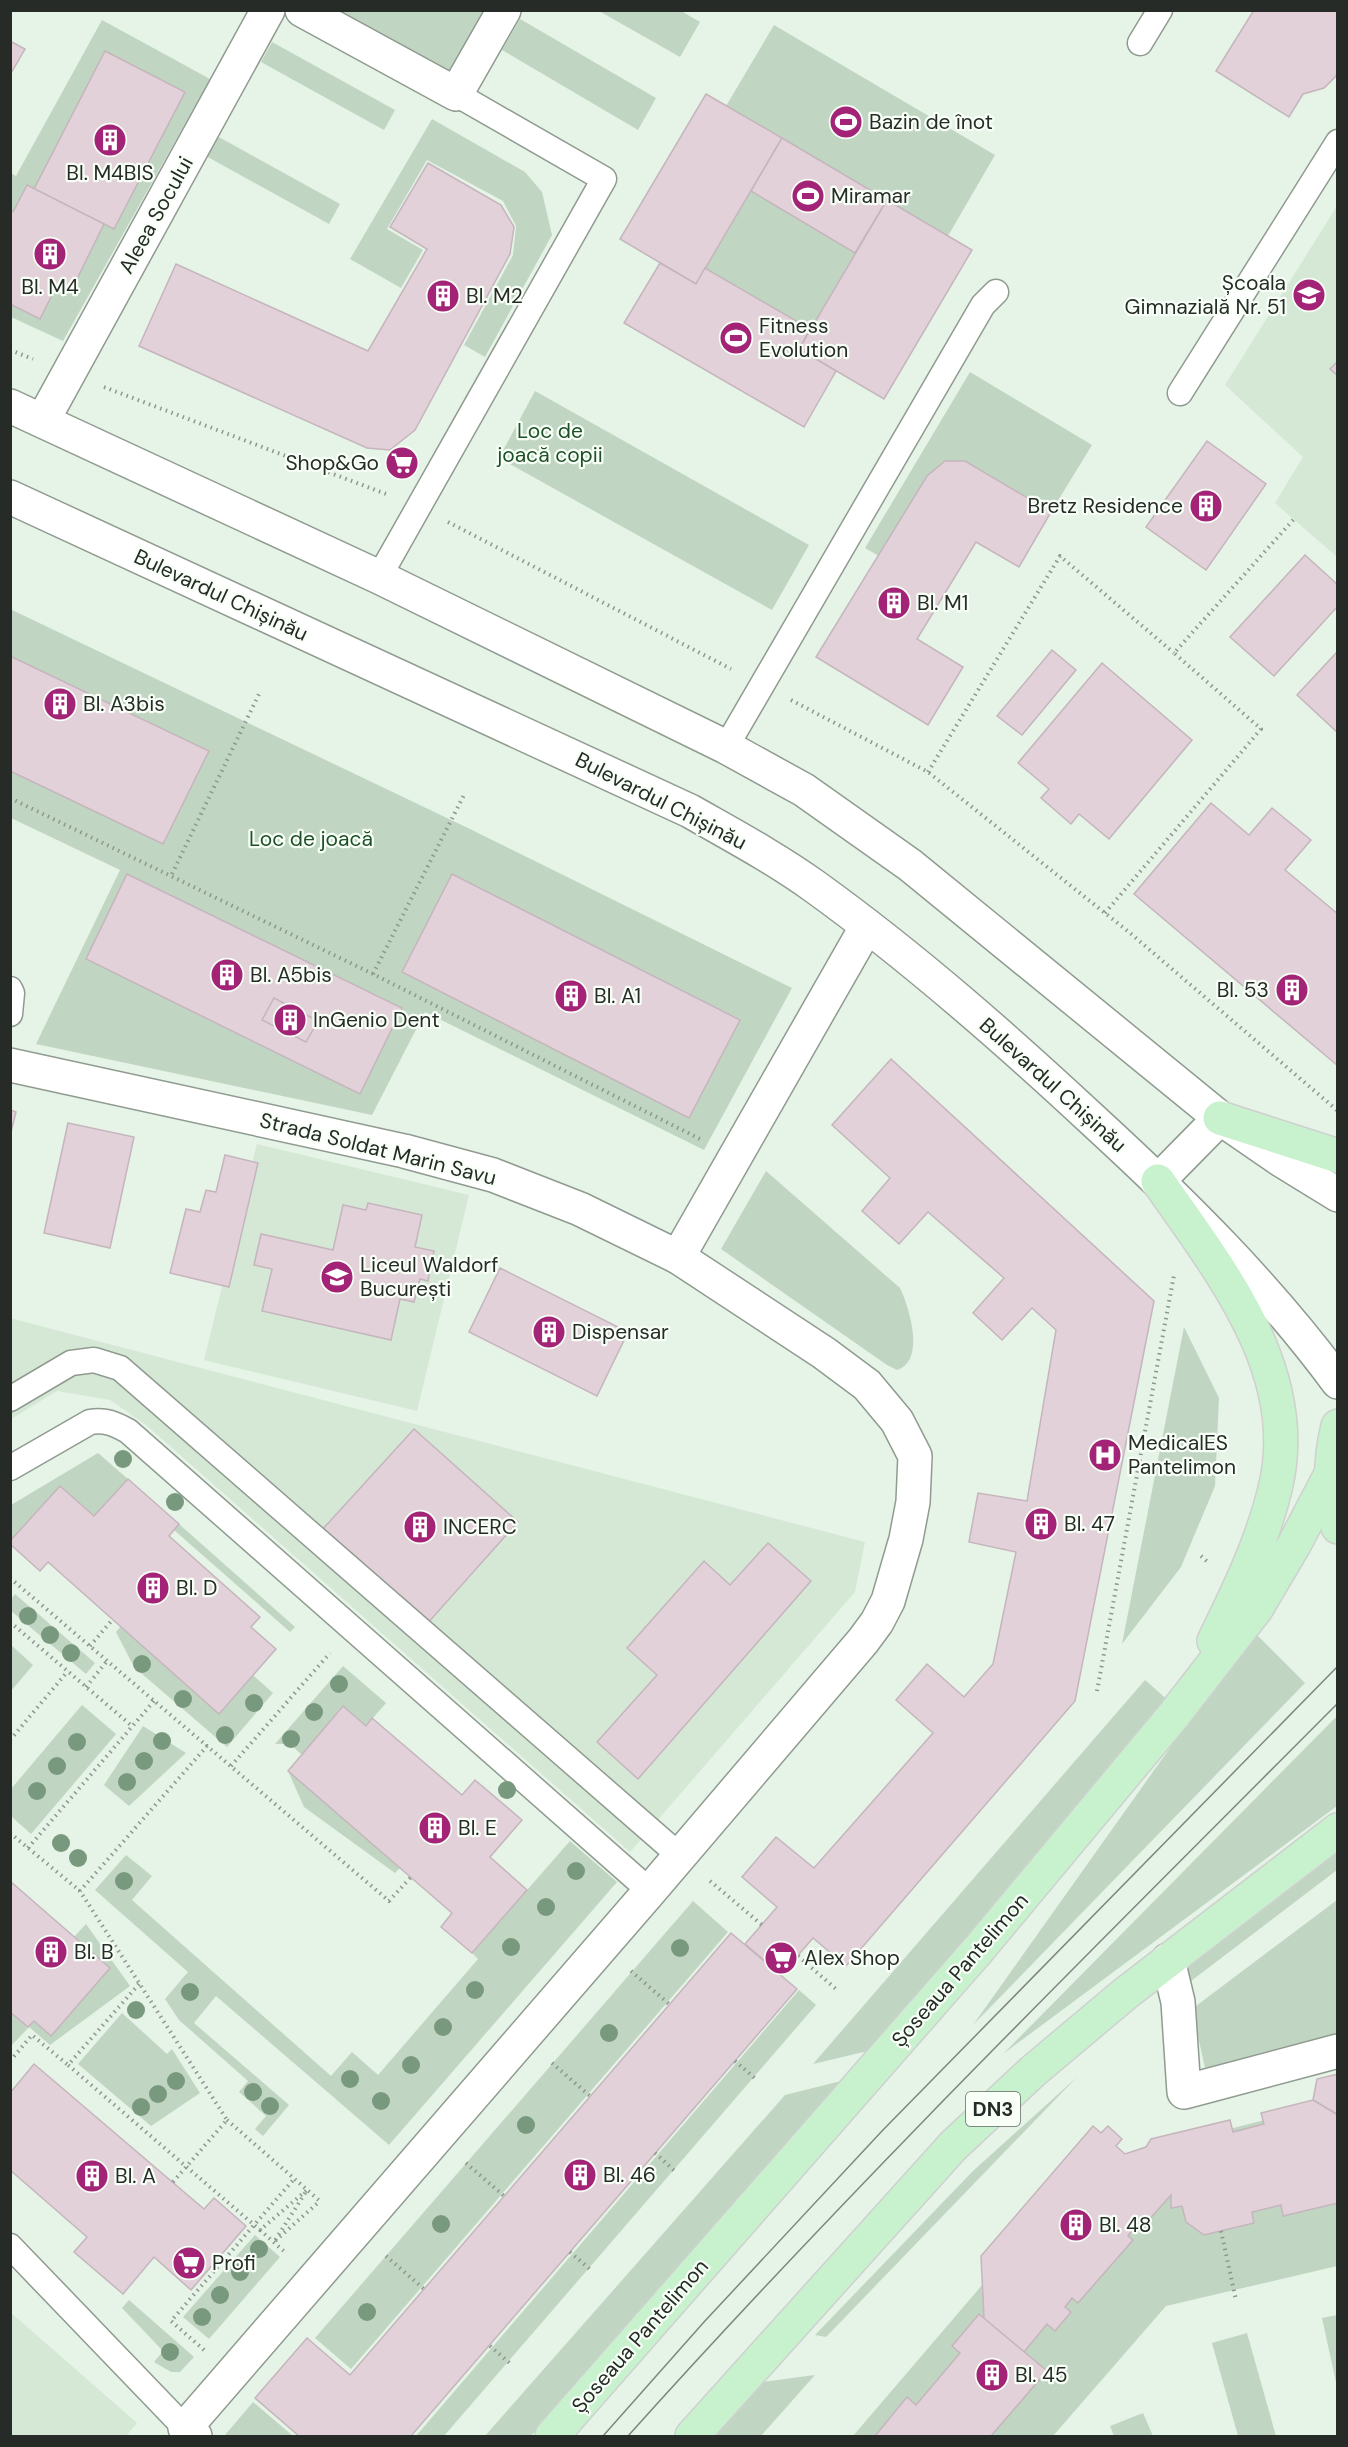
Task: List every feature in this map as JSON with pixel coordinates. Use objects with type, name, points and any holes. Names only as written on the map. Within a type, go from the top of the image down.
[{"type":"main road","points":[[1220,1118],[1338,1156]]},
{"type":"main road","points":[[1158,1181],[1221,1271],[1263,1350],[1277,1397],[1281,1444],[1275,1488],[1258,1546],[1212,1647],[1173,1716]]},
{"type":"main road","points":[[1338,1426],[1330,1476],[1338,1527]]},
{"type":"main road","name":"Șoseaua Pantelimon","points":[[552,2436],[978,1950],[1173,1716],[1256,1609],[1295,1543],[1330,1476]]},
{"type":"main road","name":"DN3","points":[[692,2436],[953,2146],[1032,2072],[1168,1960],[1338,1830]]},
{"type":"street","name":"Aleea Socului","points":[[43,420],[268,10]]},
{"type":"street","points":[[303,10],[456,94],[504,10]]},
{"type":"street","points":[[10,406],[379,577],[726,747],[804,790],[910,865],[1220,1118],[1281,1160],[1338,1195]]},
{"type":"street","name":"Bulevardul Chișinău","points":[[10,497],[690,811],[764,853],[813,885],[867,926],[1018,1050],[1158,1181],[1269,1296],[1338,1382]]},
{"type":"street","points":[[678,1257],[867,926]]},
{"type":"street","name":"Strada Soldat Marin Savu","points":[[10,1065],[404,1151],[494,1175],[580,1209],[678,1257],[824,1353],[867,1385],[897,1421],[915,1456],[913,1502],[906,1539],[888,1600],[877,1622],[691,1865],[650,1891],[190,2432]]},
{"type":"street","points":[[1158,1181],[1220,1118]]},
{"type":"street","points":[[1168,1960],[1178,2002],[1184,2092],[1338,2051]]},
{"type":"lane","points":[[1140,43],[1160,10]]},
{"type":"lane","points":[[379,577],[604,179],[456,94]]},
{"type":"lane","points":[[1180,393],[1338,142]]},
{"type":"lane","points":[[726,747],[760,684],[983,306],[996,292]]},
{"type":"lane","points":[[10,989],[12,993],[10,1014]]},
{"type":"lane","points":[[10,1398],[71,1363],[94,1360],[120,1368],[691,1865]]},
{"type":"lane","points":[[10,1468],[90,1422],[101,1420],[128,1431],[650,1891]]},
{"type":"lane","points":[[10,2246],[190,2432]]},
{"type":"path","points":[[10,350],[418,507],[928,772],[1105,913],[1338,1111]]},
{"type":"path","points":[[1174,653],[1294,519]]},
{"type":"path","points":[[928,772],[1060,556],[1261,729],[1105,913]]},
{"type":"path","points":[[171,874],[259,694]]},
{"type":"path","points":[[374,974],[465,793]]},
{"type":"path","points":[[10,798],[374,974],[702,1140]]},
{"type":"path","points":[[1096,1691],[1174,1275]]},
{"type":"path","points":[[10,1586],[12,1578],[389,1901],[411,1877]]},
{"type":"path","points":[[90,1646],[113,1619]]},
{"type":"path","points":[[10,1622],[132,1726]]},
{"type":"path","points":[[231,1766],[352,1628]]},
{"type":"path","points":[[86,1687],[107,1661]]},
{"type":"path","points":[[10,1740],[68,1671]]},
{"type":"path","points":[[27,1848],[154,1701]]},
{"type":"path","points":[[80,1892],[207,1746]]},
{"type":"path","points":[[10,1833],[80,1892],[227,2120],[320,2201],[274,2242]]},
{"type":"path","points":[[691,1865],[762,1925]]},
{"type":"path","points":[[798,1956],[836,1989]]},
{"type":"path","points":[[625,1966],[669,2004]]},
{"type":"path","points":[[68,2065],[139,1984]]},
{"type":"path","points":[[10,2061],[32,2035],[285,2252]]},
{"type":"path","points":[[545,2058],[590,2096]]},
{"type":"path","points":[[735,2061],[758,2080]]},
{"type":"path","points":[[173,2182],[227,2120]]},
{"type":"path","points":[[655,2153],[677,2173]]},
{"type":"path","points":[[459,2157],[504,2196]]},
{"type":"path","points":[[202,2348],[171,2321],[209,2272],[294,2179]]},
{"type":"path","points":[[260,2230],[307,2190]]},
{"type":"path","points":[[274,2242],[307,2190]]},
{"type":"path","points":[[1221,2231],[1236,2300]]},
{"type":"path","points":[[570,2252],[592,2271]]},
{"type":"path","points":[[384,2255],[424,2289]]},
{"type":"path","points":[[489,2346],[512,2365]]},
{"type":"shaded area","name":"Școala Gimnazială Nr. 51","points":[[1337,206],[1337,557],[1275,503],[1303,457],[1225,385]]},
{"type":"shaded area","name":"Liceul Waldorf București","points":[[257,1144],[469,1195],[417,1411],[204,1360]]},
{"type":"shaded area","points":[[10,1318],[865,1542],[855,1592],[630,1852],[146,1425],[110,1400],[57,1391],[11,1419]]},
{"type":"shaded area","points":[[10,2312],[137,2423],[126,2436],[11,2436]]},
{"type":"green space","points":[[334,11],[486,11],[450,75]]},
{"type":"green space","points":[[599,11],[681,11],[700,22],[680,57]]},
{"type":"green space","points":[[520,19],[656,98],[638,130],[502,50]]},
{"type":"green space","points":[[102,20],[210,79],[63,341],[11,317],[11,173],[16,176]]},
{"type":"green space","name":"Miramar","points":[[774,25],[995,155],[948,236],[972,250],[884,399],[836,371],[804,427],[624,323],[660,263],[620,239],[706,94],[726,106]]},
{"type":"green space","points":[[272,42],[395,110],[384,130],[261,62]]},
{"type":"green space","points":[[432,119],[525,172],[542,192],[552,235],[485,357],[464,345],[513,255],[516,226],[503,201],[427,160],[387,229],[423,250],[401,288],[350,259]]},
{"type":"green space","points":[[217,136],[340,204],[329,224],[206,156]]},
{"type":"green space","points":[[970,372],[1092,445],[1051,512],[965,461],[945,461],[927,476],[879,556],[865,548]]},
{"type":"green space","name":"Loc de joacă copii","points":[[535,391],[809,545],[772,610],[499,458]]},
{"type":"green space","name":"Loc de joacă","points":[[10,609],[472,830],[792,988],[704,1150],[425,1012],[372,1115],[36,1044],[120,870],[11,818]]},
{"type":"green space","points":[[766,1171],[900,1288],[913,1333],[911,1356],[906,1365],[897,1370],[887,1365],[721,1249]]},
{"type":"green space","points":[[1184,1327],[1219,1398],[1215,1486],[1181,1567],[1122,1644]]},
{"type":"green space","points":[[98,1453],[128,1479],[94,1516],[60,1486],[11,1541],[11,1505]]},
{"type":"green space","points":[[179,1524],[295,1627],[290,1632],[174,1530]]},
{"type":"green space","points":[[15,1594],[95,1663],[86,1674],[11,1611],[11,1599]]},
{"type":"green space","points":[[121,1626],[253,1675],[273,1693],[227,1747],[134,1667],[116,1632]]},
{"type":"green space","points":[[1253,1631],[1305,1683],[973,2025]]},
{"type":"green space","points":[[11,1645],[33,1665],[11,1691]]},
{"type":"green space","points":[[343,1666],[386,1703],[366,1726],[342,1706],[302,1755],[290,1744],[275,1744]]},
{"type":"green space","points":[[1145,1680],[1170,1702],[868,2051],[813,2064]]},
{"type":"green space","points":[[82,1705],[116,1734],[31,1834],[11,1816],[11,1789]]},
{"type":"green space","points":[[1337,1716],[1337,1806],[1003,2054]]},
{"type":"green space","points":[[143,1726],[186,1753],[129,1806],[104,1785]]},
{"type":"green space","points":[[288,1771],[400,1868],[395,1873],[304,1807]]},
{"type":"green space","points":[[570,1841],[617,1882],[389,2145],[216,1996],[194,2023],[289,2105],[263,2136],[255,2129],[266,2116],[239,2092],[248,2081],[179,2020],[165,1999],[188,1972],[95,1890],[126,1855],[152,1876],[132,1900],[331,2076],[352,2052],[378,2075],[478,1959],[472,1953]]},
{"type":"green space","points":[[1337,1845],[1337,1870],[1191,1981],[1179,1965]]},
{"type":"green space","points":[[1337,1900],[1337,2034],[1205,2068],[1192,2009]]},
{"type":"green space","points":[[693,1901],[728,1932],[351,2369],[315,2338]]},
{"type":"green space","points":[[86,1924],[130,1986],[50,2045],[29,2027],[12,2045],[11,2012],[28,2027],[34,2021],[51,2035],[110,1968],[74,1937]]},
{"type":"green space","points":[[799,1990],[816,2005],[444,2436],[416,2436]]},
{"type":"green space","points":[[122,2013],[167,2054],[172,2049],[200,2093],[151,2126],[78,2064]]},
{"type":"green space","points":[[1077,2077],[826,2337],[815,2335],[973,2171]]},
{"type":"green space","points":[[845,2080],[531,2436],[485,2436],[785,2095]]},
{"type":"green space","points":[[1337,2101],[1337,2266],[1166,2306],[1053,2436],[853,2436],[1083,2167]]},
{"type":"green space","points":[[255,2235],[280,2257],[209,2339],[183,2317]]},
{"type":"green space","points":[[129,2300],[194,2357],[180,2372],[171,2372],[154,2362],[163,2351],[122,2308]]},
{"type":"green space","points":[[1338,2315],[1337,2387],[1322,2318]]},
{"type":"green space","points":[[1247,2333],[1276,2436],[1238,2436],[1212,2343]]},
{"type":"green space","points":[[815,2375],[761,2436],[715,2436],[762,2382]]},
{"type":"green space","points":[[253,2402],[293,2436],[225,2435]]},
{"type":"green space","points":[[1143,2413],[1153,2436],[1114,2436],[1110,2426]]},
{"type":"building","points":[[1254,10],[1338,10],[1338,70],[1336,76],[1324,88],[1303,94],[1289,117],[1216,71]]},
{"type":"building","points":[[10,41],[25,49],[10,75]]},
{"type":"building","name":"Bl. M4BIS","points":[[105,51],[185,92],[114,229],[34,189]]},
{"type":"building","points":[[706,94],[782,138],[696,284],[620,239]]},
{"type":"building","points":[[782,138],[887,200],[855,253],[751,191]]},
{"type":"building","name":"Bl. M2","points":[[428,163],[501,205],[514,227],[510,254],[415,430],[390,450],[367,448],[139,346],[176,264],[368,351],[427,249],[390,227]]},
{"type":"building","name":"Bl. M4","points":[[27,185],[104,224],[71,291],[57,285],[40,319],[10,304],[10,210],[13,212]]},
{"type":"building","points":[[887,200],[972,250],[884,399],[799,349]]},
{"type":"building","points":[[660,263],[696,284],[705,268],[810,329],[799,349],[836,371],[804,427],[624,323]]},
{"type":"building","points":[[1338,361],[1338,376],[1330,369]]},
{"type":"building","name":"Bretz Residence","points":[[1207,441],[1266,484],[1206,570],[1146,527]]},
{"type":"building","name":"Bl. M1","points":[[945,461],[965,461],[1051,512],[1019,567],[976,542],[917,639],[963,667],[928,725],[816,657],[927,476]]},
{"type":"building","points":[[1305,555],[1338,585],[1338,606],[1274,676],[1230,637]]},
{"type":"building","points":[[1052,650],[1076,670],[1022,735],[997,716]]},
{"type":"building","points":[[1338,651],[1338,733],[1297,695]]},
{"type":"building","name":"Bl. A3bis","points":[[10,656],[209,751],[163,844],[10,771]]},
{"type":"building","points":[[1102,663],[1192,740],[1109,839],[1079,814],[1071,824],[1041,798],[1049,789],[1018,763]]},
{"type":"building","name":"Bl. 53","points":[[1211,803],[1249,835],[1272,808],[1311,840],[1285,870],[1338,914],[1338,1066],[1134,894]]},
{"type":"building","name":"Bl. A5bis","points":[[127,874],[402,1008],[360,1094],[86,959]]},
{"type":"building","name":"Bl. A1","points":[[452,874],[740,1020],[689,1118],[402,972]]},
{"type":"building","name":"InGenio Dent","points":[[274,998],[318,1021],[306,1042],[262,1020]]},
{"type":"building","name":"Bl. 47","points":[[891,1059],[1154,1301],[1075,1701],[846,1966],[813,1938],[781,1975],[745,1944],[777,1907],[742,1877],[776,1837],[814,1868],[933,1733],[896,1700],[927,1664],[964,1697],[993,1664],[1016,1552],[969,1542],[978,1493],[1027,1501],[1056,1330],[1032,1308],[1002,1340],[973,1313],[1004,1278],[928,1212],[899,1244],[862,1211],[890,1178],[832,1125]]},
{"type":"building","points":[[10,1110],[16,1112],[10,1136]]},
{"type":"building","points":[[68,1123],[134,1137],[110,1248],[44,1233]]},
{"type":"building","points":[[225,1155],[258,1163],[229,1287],[170,1273],[186,1209],[200,1212],[206,1190],[216,1192]]},
{"type":"building","points":[[368,1203],[422,1215],[415,1247],[434,1251],[428,1281],[420,1279],[414,1302],[400,1299],[391,1340],[262,1311],[272,1269],[254,1265],[261,1234],[333,1250],[343,1205],[366,1210]]},
{"type":"building","name":"Dispensar","points":[[500,1268],[628,1332],[597,1396],[469,1332]]},
{"type":"building","name":"INCERC","points":[[414,1429],[518,1522],[426,1625],[321,1531]]},
{"type":"building","name":"Bl. D","points":[[128,1479],[179,1524],[169,1536],[260,1617],[251,1627],[276,1649],[219,1714],[48,1562],[40,1571],[10,1544],[10,1541],[60,1486],[94,1516]]},
{"type":"building","points":[[768,1543],[811,1581],[638,1779],[597,1742],[657,1675],[627,1648],[704,1561],[730,1585]]},
{"type":"building","name":"Bl. E","points":[[343,1706],[366,1726],[372,1718],[462,1795],[475,1780],[522,1820],[490,1857],[527,1890],[472,1953],[441,1927],[452,1913],[288,1771]]},
{"type":"building","name":"Bl. B","points":[[10,1881],[110,1968],[51,2036],[34,2021],[28,2027],[10,2012]]},
{"type":"building","name":"Bl. 46","points":[[731,1933],[797,1989],[411,2436],[299,2436],[255,2398],[307,2338],[350,2375]]},
{"type":"building","name":"Bl. A","points":[[34,2064],[204,2209],[214,2198],[246,2226],[191,2290],[154,2257],[123,2294],[74,2252],[87,2237],[10,2170],[10,2093]]},
{"type":"building","points":[[1338,2074],[1338,2115],[1313,2100],[1317,2079]]},
{"type":"building","name":"Bl. 48","points":[[1313,2100],[1338,2115],[1338,2203],[1283,2216],[1281,2205],[1252,2212],[1254,2223],[1204,2235],[1186,2222],[1182,2206],[1171,2208],[1171,2195],[1139,2231],[1135,2227],[1128,2236],[1133,2240],[1078,2303],[1072,2298],[1065,2307],[1071,2312],[1055,2331],[1047,2324],[1024,2352],[984,2319],[981,2256],[1093,2126],[1101,2133],[1108,2126],[1122,2139],[1116,2146],[1125,2154],[1146,2147],[1151,2139],[1230,2120],[1233,2132],[1264,2124],[1261,2113]]},
{"type":"building","name":"Bl. 45","points":[[979,2314],[1047,2371],[991,2436],[875,2436],[907,2397],[916,2405],[960,2353],[952,2346]]},
{"type":"tram line","points":[[603,2436],[704,2322],[882,2131],[1338,1666]]},
{"type":"tram line","points":[[628,2436],[889,2156],[1338,1703]]},
{"type":"place","name":"Bazin de înot","points":[[846,122]]},
{"type":"place","name":"Bl. M4BIS","points":[[110,140]]},
{"type":"place","name":"Miramar","points":[[808,196]]},
{"type":"place","name":"Bl. M4","points":[[50,254]]},
{"type":"place","name":"Școala Gimnazială Nr. 51","points":[[1309,295]]},
{"type":"place","name":"Bl. M2","points":[[443,296]]},
{"type":"place","name":"Fitness Evolution","points":[[736,338]]},
{"type":"place","name":"Shop&Go","points":[[402,463]]},
{"type":"place","name":"Bretz Residence","points":[[1206,506]]},
{"type":"place","name":"Bl. M1","points":[[894,603]]},
{"type":"place","name":"Bl. A3bis","points":[[60,704]]},
{"type":"place","name":"Bl. A5bis","points":[[227,975]]},
{"type":"place","name":"Bl. 53","points":[[1292,990]]},
{"type":"place","name":"Bl. A1","points":[[571,996]]},
{"type":"place","name":"InGenio Dent","points":[[290,1020]]},
{"type":"place","name":"Liceul Waldorf București","points":[[337,1277]]},
{"type":"place","name":"Dispensar","points":[[549,1332]]},
{"type":"place","name":"MedicalES Pantelimon","points":[[1105,1455]]},
{"type":"place","name":"Bl. 47","points":[[1041,1524]]},
{"type":"place","name":"INCERC","points":[[420,1527]]},
{"type":"place","name":"Bl. D","points":[[153,1588]]},
{"type":"place","name":"Bl. E","points":[[435,1828]]},
{"type":"place","name":"Bl. B","points":[[51,1952]]},
{"type":"place","name":"Alex Shop","points":[[781,1958]]},
{"type":"place","name":"Bl. 46","points":[[580,2175]]},
{"type":"place","name":"Bl. A","points":[[92,2176]]},
{"type":"place","name":"Bl. 48","points":[[1076,2225]]},
{"type":"place","name":"Profi","points":[[189,2263]]},
{"type":"place","name":"Bl. 45","points":[[992,2375]]}]
